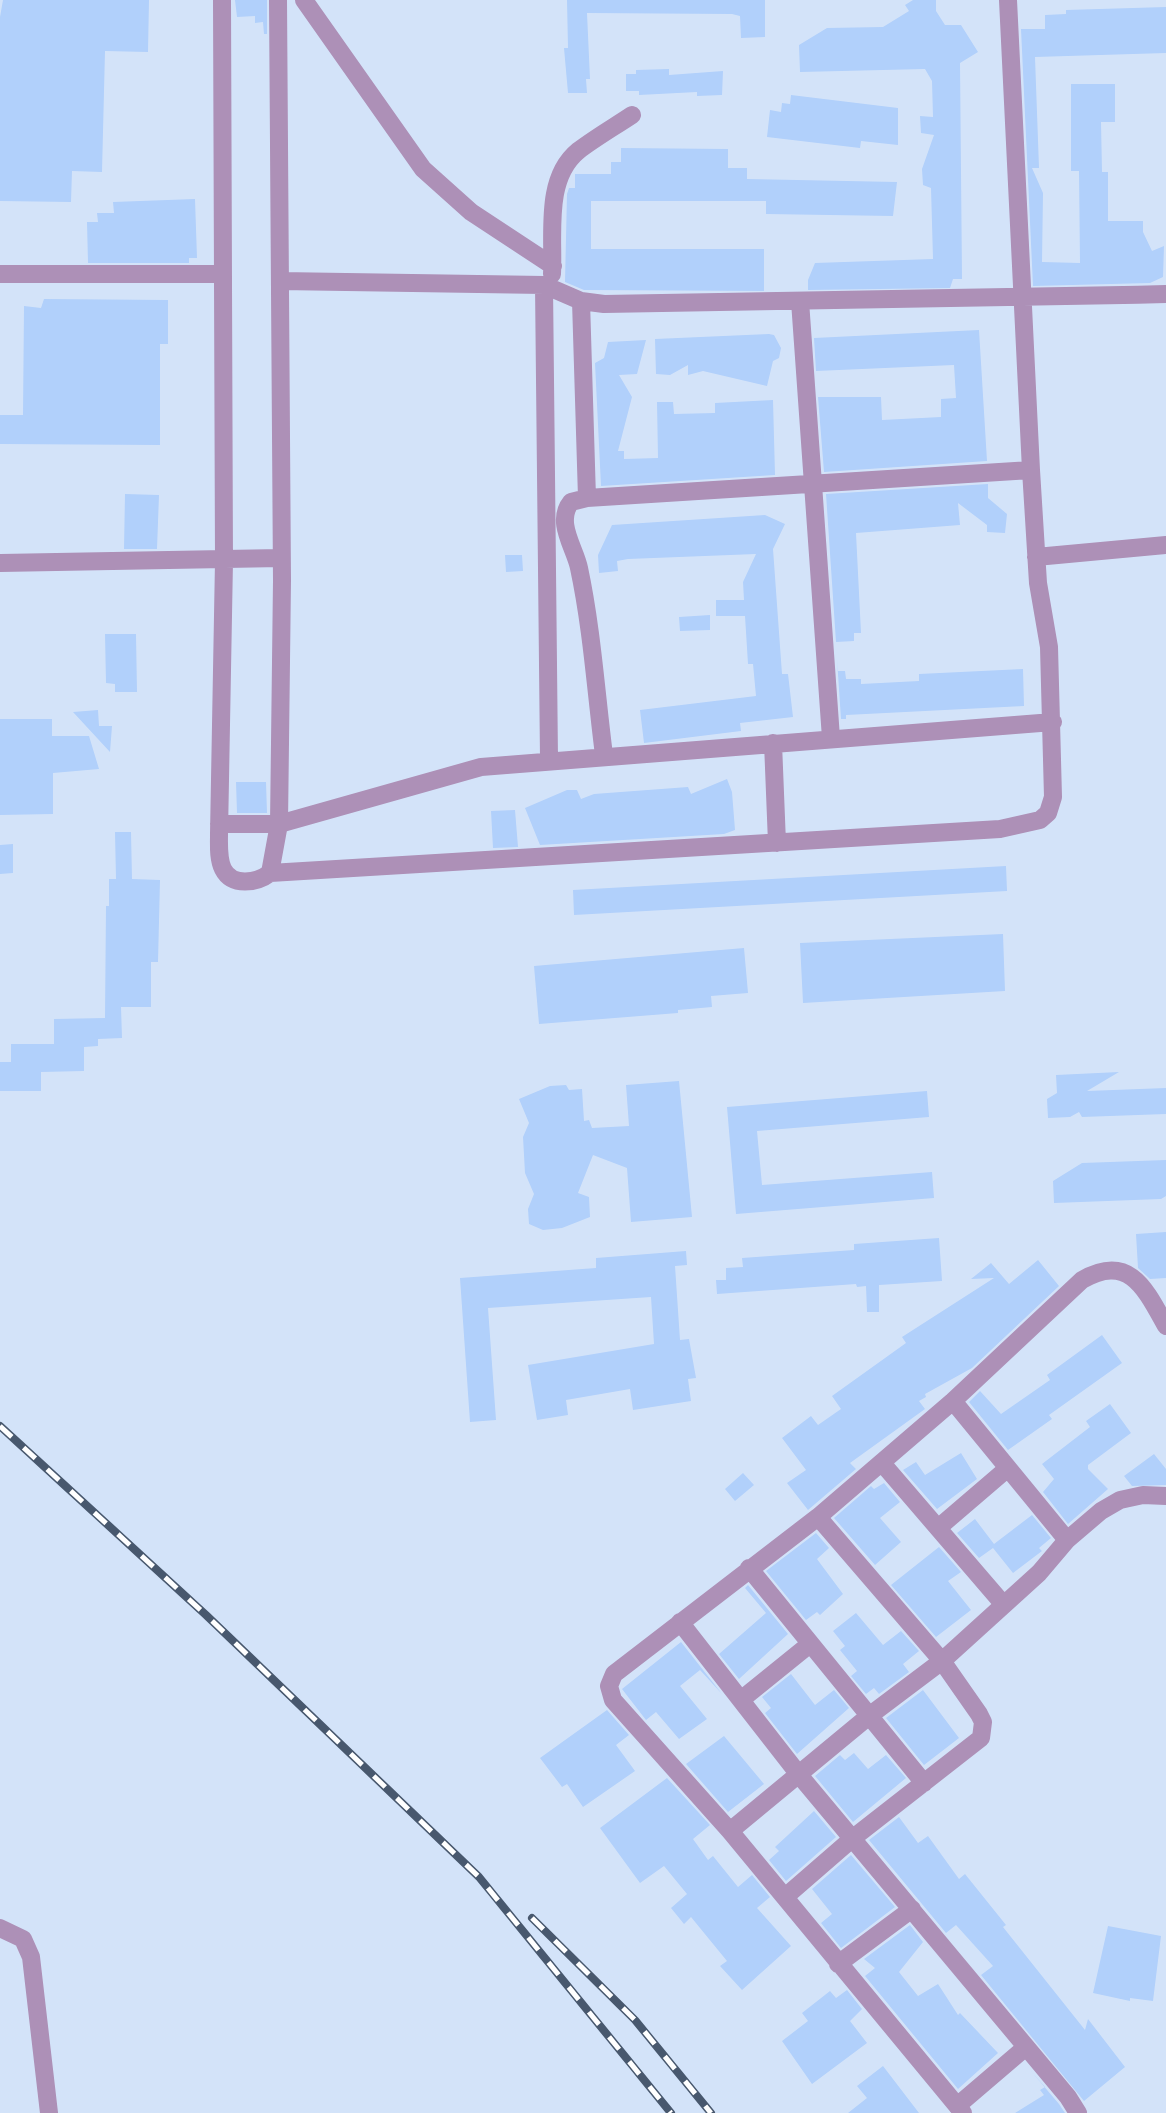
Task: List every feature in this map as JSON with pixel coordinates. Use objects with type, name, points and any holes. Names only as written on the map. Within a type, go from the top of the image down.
[{"type":"street","points":[[222,0],[224,561],[219,824],[223,869],[229,877],[250,882],[270,873],[482,858],[1000,829],[1040,820],[1048,813],[1053,797],[1053,722],[1048,636],[1036,556],[1009,0]]},
{"type":"street","points":[[270,873],[279,824],[281,558],[278,0]]},
{"type":"street","points":[[304,0],[423,169],[471,212],[553,266]]},
{"type":"street","points":[[549,759],[548,286],[553,266],[555,190],[561,174],[577,152],[632,115]]},
{"type":"street","points":[[0,274],[222,274]]},
{"type":"street","points":[[280,281],[548,286],[580,301],[604,304],[1166,294]]},
{"type":"street","points":[[580,301],[587,498]]},
{"type":"street","points":[[800,301],[831,738]]},
{"type":"street","points":[[604,755],[582,584],[565,523],[566,509],[571,502],[587,498],[1031,470]]},
{"type":"street","points":[[1036,556],[1166,545]]},
{"type":"street","points":[[0,563],[281,558]]},
{"type":"street","points":[[219,824],[279,824],[481,767],[549,759],[1053,722]]},
{"type":"street","points":[[773,743],[777,843]]},
{"type":"street","points":[[1026,2047],[960,2110],[730,1831],[613,1700],[609,1686],[614,1674],[748,1568],[818,1517],[882,1463],[953,1401],[1082,1280],[1101,1269],[1117,1269],[1138,1282],[1166,1326]]},
{"type":"street","points":[[953,1401],[1067,1540]]},
{"type":"street","points":[[882,1463],[1004,1605]]},
{"type":"street","points":[[938,1528],[1008,1468]]},
{"type":"street","points":[[730,1831],[800,1776],[869,1716],[942,1661],[1039,1573],[1067,1540],[1120,1500],[1143,1495],[1166,1496]]},
{"type":"street","points":[[785,1897],[853,1838],[981,1738],[984,1731],[979,1714],[942,1661],[818,1517]]},
{"type":"street","points":[[748,1568],[924,1783]]},
{"type":"street","points":[[680,1622],[800,1776],[1078,2113]]},
{"type":"street","points":[[742,1699],[810,1644]]},
{"type":"street","points":[[838,1964],[912,1909]]},
{"type":"street","points":[[0,1928],[23,1939],[30,1957],[49,2113]]},
{"type":"building","points":[[3,0],[149,0],[148,52],[105,51],[102,172],[72,171],[71,202],[0,201],[0,17]]},
{"type":"building","points":[[235,0],[267,0],[267,34],[264,34],[263,22],[255,23],[255,16],[237,17]]},
{"type":"building","points":[[567,0],[765,0],[765,37],[741,38],[740,16],[732,14],[587,13],[590,79],[586,79],[587,93],[568,93],[564,48],[568,48]]},
{"type":"building","points":[[913,0],[936,0],[936,11],[945,25],[961,25],[978,52],[960,63],[962,279],[953,279],[950,288],[808,290],[808,280],[815,263],[933,259],[931,188],[923,185],[922,169],[934,135],[921,133],[920,116],[933,117],[932,81],[925,69],[800,72],[799,45],[827,28],[883,27],[909,11],[905,5]]},
{"type":"building","points":[[1166,7],[1166,53],[1035,57],[1039,168],[1032,168],[1043,193],[1042,262],[1080,263],[1079,171],[1071,171],[1071,84],[1115,84],[1115,122],[1101,122],[1102,172],[1108,172],[1108,221],[1143,221],[1143,232],[1152,251],[1164,246],[1163,277],[1150,283],[1033,286],[1021,29],[1045,29],[1045,15],[1066,14],[1066,10]]},
{"type":"building","points":[[669,69],[669,75],[723,71],[722,95],[697,96],[697,92],[639,95],[639,91],[626,91],[626,74],[636,74],[636,70]]},
{"type":"building","points":[[791,95],[898,108],[898,145],[861,141],[860,148],[767,137],[770,110],[781,112],[782,103],[790,104]]},
{"type":"building","points":[[621,148],[728,149],[728,168],[747,168],[747,179],[897,182],[893,216],[766,214],[766,201],[591,201],[591,249],[764,249],[764,291],[584,290],[565,282],[567,194],[569,188],[575,188],[575,174],[611,174],[611,162],[621,162]]},
{"type":"building","points":[[195,199],[197,258],[189,258],[189,263],[88,263],[87,222],[98,222],[97,213],[114,213],[113,202]]},
{"type":"building","points":[[44,299],[168,300],[168,344],[160,344],[160,445],[0,444],[0,415],[23,415],[24,306],[41,308]]},
{"type":"building","points":[[979,330],[987,461],[824,472],[818,397],[881,397],[882,420],[941,417],[941,399],[956,398],[954,365],[816,371],[814,338]]},
{"type":"building","points":[[774,335],[781,348],[779,358],[773,361],[767,386],[703,371],[688,375],[688,365],[670,375],[656,374],[655,339]]},
{"type":"building","points":[[646,340],[637,374],[619,375],[632,397],[618,451],[624,451],[624,459],[658,458],[657,402],[673,402],[674,414],[715,413],[715,403],[773,400],[775,475],[601,486],[595,363],[604,358],[608,342]]},
{"type":"building","points":[[988,484],[988,498],[1007,514],[1005,533],[987,532],[987,525],[958,503],[960,525],[856,533],[861,633],[854,633],[854,641],[836,642],[826,494]]},
{"type":"building","points":[[125,494],[159,495],[157,549],[124,549]]},
{"type":"building","points":[[765,515],[785,524],[773,549],[782,674],[788,674],[793,717],[740,723],[741,731],[644,743],[640,710],[756,696],[753,664],[748,664],[745,616],[716,616],[716,600],[744,600],[743,582],[756,554],[628,559],[617,561],[618,571],[599,573],[598,555],[612,525]]},
{"type":"building","points":[[505,555],[522,555],[523,571],[506,572]]},
{"type":"building","points":[[710,615],[710,630],[680,631],[679,617]]},
{"type":"building","points":[[105,634],[136,634],[137,692],[115,692],[115,684],[106,683]]},
{"type":"building","points":[[837,659],[838,671],[845,671],[846,679],[861,679],[861,684],[919,681],[919,674],[1023,669],[1024,706],[846,715],[846,719],[841,719]]},
{"type":"building","points":[[98,710],[99,726],[112,726],[110,752],[73,712]]},
{"type":"building","points":[[0,719],[52,719],[52,736],[89,736],[99,769],[53,773],[53,814],[0,815]]},
{"type":"building","points":[[727,779],[732,792],[735,830],[724,834],[540,845],[525,808],[567,790],[577,790],[581,799],[594,794],[688,787],[691,794]]},
{"type":"building","points":[[236,782],[266,782],[267,813],[237,813]]},
{"type":"building","points":[[515,810],[518,847],[493,848],[491,811]]},
{"type":"building","points":[[115,832],[131,832],[132,879],[160,880],[158,962],[151,962],[151,1007],[121,1007],[122,1038],[98,1039],[98,1046],[84,1047],[84,1071],[41,1072],[41,1091],[0,1091],[0,1062],[11,1062],[11,1044],[54,1044],[54,1019],[105,1018],[106,906],[109,906],[109,879],[116,879]]},
{"type":"building","points":[[13,844],[13,873],[0,874],[0,845]]},
{"type":"building","points":[[1006,866],[1007,891],[574,915],[573,890]]},
{"type":"building","points":[[1003,934],[1005,991],[803,1003],[800,943]]},
{"type":"building","points":[[744,948],[748,993],[711,996],[712,1007],[678,1010],[678,1013],[539,1024],[534,966]]},
{"type":"building","points":[[1119,1072],[1087,1091],[1166,1088],[1166,1114],[1082,1117],[1079,1112],[1070,1117],[1048,1118],[1047,1099],[1057,1093],[1056,1075]]},
{"type":"building","points":[[679,1081],[692,1217],[631,1222],[627,1168],[593,1155],[578,1193],[589,1197],[590,1217],[562,1228],[543,1230],[529,1224],[528,1209],[534,1194],[525,1173],[523,1137],[529,1123],[519,1099],[550,1086],[566,1085],[569,1090],[582,1089],[584,1121],[589,1120],[592,1128],[629,1126],[626,1085]]},
{"type":"building","points":[[927,1091],[929,1117],[757,1131],[762,1185],[932,1172],[934,1198],[736,1214],[727,1107]]},
{"type":"building","points":[[1166,1160],[1166,1196],[1161,1199],[1054,1203],[1053,1181],[1082,1163]]},
{"type":"building","points":[[1166,1232],[1166,1278],[1150,1279],[1138,1268],[1136,1234]]},
{"type":"building","points":[[939,1238],[942,1281],[879,1285],[879,1312],[867,1312],[866,1286],[857,1287],[856,1284],[717,1294],[716,1280],[726,1280],[726,1268],[743,1267],[742,1258],[854,1250],[854,1244]]},
{"type":"building","points":[[686,1251],[687,1265],[675,1266],[680,1340],[689,1339],[696,1378],[688,1379],[691,1401],[633,1410],[630,1389],[566,1400],[568,1415],[537,1420],[528,1365],[654,1344],[651,1297],[488,1308],[496,1420],[470,1422],[460,1278],[596,1268],[596,1258]]},
{"type":"building","points":[[1038,1260],[1059,1286],[972,1368],[925,1394],[926,1397],[919,1401],[925,1409],[850,1463],[856,1469],[808,1510],[787,1483],[806,1470],[782,1438],[811,1416],[818,1425],[841,1409],[832,1396],[906,1343],[902,1337],[994,1278],[971,1279],[991,1263],[1009,1284]]},
{"type":"building","points":[[1102,1335],[1122,1363],[1049,1415],[1052,1419],[1008,1450],[969,1402],[980,1391],[1001,1414],[1050,1380],[1047,1375]]},
{"type":"building","points":[[1110,1404],[1131,1433],[1088,1465],[1088,1469],[1108,1489],[1068,1524],[1043,1492],[1054,1479],[1042,1464],[1090,1427],[1086,1421]]},
{"type":"building","points":[[961,1453],[977,1479],[937,1509],[903,1470],[916,1462],[925,1475]]},
{"type":"building","points":[[1154,1454],[1166,1469],[1166,1485],[1132,1486],[1124,1476]]},
{"type":"building","points":[[743,1473],[754,1485],[735,1501],[725,1489]]},
{"type":"building","points":[[884,1483],[900,1502],[880,1518],[901,1542],[875,1565],[834,1518],[871,1486],[874,1489]]},
{"type":"building","points":[[1032,1515],[1051,1538],[1039,1548],[1042,1551],[1013,1573],[993,1548],[979,1558],[957,1533],[975,1519],[994,1544]]},
{"type":"building","points":[[816,1533],[829,1548],[817,1559],[843,1594],[820,1615],[817,1612],[806,1620],[766,1571]]},
{"type":"building","points":[[939,1547],[961,1572],[948,1581],[971,1610],[936,1637],[891,1585]]},
{"type":"building","points":[[748,1585],[788,1634],[739,1679],[719,1654],[766,1613],[745,1588]]},
{"type":"building","points":[[856,1613],[883,1645],[901,1631],[919,1651],[903,1664],[909,1672],[879,1694],[874,1688],[866,1694],[851,1676],[857,1671],[840,1650],[845,1646],[833,1631]]},
{"type":"building","points":[[681,1642],[722,1694],[700,1670],[680,1686],[707,1719],[679,1739],[656,1712],[646,1720],[622,1689]]},
{"type":"building","points":[[791,1674],[815,1705],[834,1690],[849,1708],[797,1754],[765,1713],[771,1708],[762,1697]]},
{"type":"building","points":[[923,1690],[959,1738],[924,1765],[886,1718]]},
{"type":"building","points":[[607,1710],[629,1735],[616,1745],[635,1771],[583,1807],[567,1784],[562,1787],[540,1758]]},
{"type":"building","points":[[724,1736],[764,1784],[728,1812],[686,1764]]},
{"type":"building","points":[[854,1753],[868,1769],[886,1755],[906,1778],[853,1822],[815,1776],[840,1755],[845,1760]]},
{"type":"building","points":[[667,1778],[710,1825],[693,1839],[708,1860],[713,1856],[738,1887],[752,1875],[770,1897],[757,1908],[791,1946],[742,1990],[720,1966],[727,1961],[691,1917],[684,1924],[671,1908],[687,1894],[664,1866],[640,1883],[600,1828]]},
{"type":"building","points":[[814,1811],[836,1837],[786,1881],[769,1860],[779,1851],[775,1847]]},
{"type":"building","points":[[899,1817],[918,1843],[928,1836],[959,1879],[965,1874],[1006,1925],[1003,1927],[1085,2030],[1088,2019],[1125,2067],[1084,2101],[981,1975],[993,1966],[956,1925],[946,1933],[869,1840]]},
{"type":"building","points":[[851,1855],[895,1907],[841,1948],[821,1923],[832,1914],[812,1889]]},
{"type":"building","points":[[910,1925],[923,1942],[899,1972],[918,1996],[938,1984],[958,2015],[960,2013],[998,2053],[958,2089],[865,1976],[875,1968],[864,1959]]},
{"type":"building","points":[[1108,1926],[1161,1936],[1153,2001],[1130,1998],[1130,2001],[1093,1993]]},
{"type":"building","points":[[847,1990],[862,2009],[850,2021],[867,2043],[812,2084],[782,2041],[808,2021],[802,2013],[830,1991],[836,1998]]},
{"type":"building","points":[[883,2066],[919,2113],[848,2113],[867,2098],[857,2086]]},
{"type":"building","points":[[1045,2087],[1065,2113],[1015,2113],[1044,2095],[1040,2090]]},
{"type":"railway","points":[[0,1426],[206,1615],[479,1877],[671,2113]]},
{"type":"railway","points":[[532,1918],[635,2020],[711,2113]]}]
